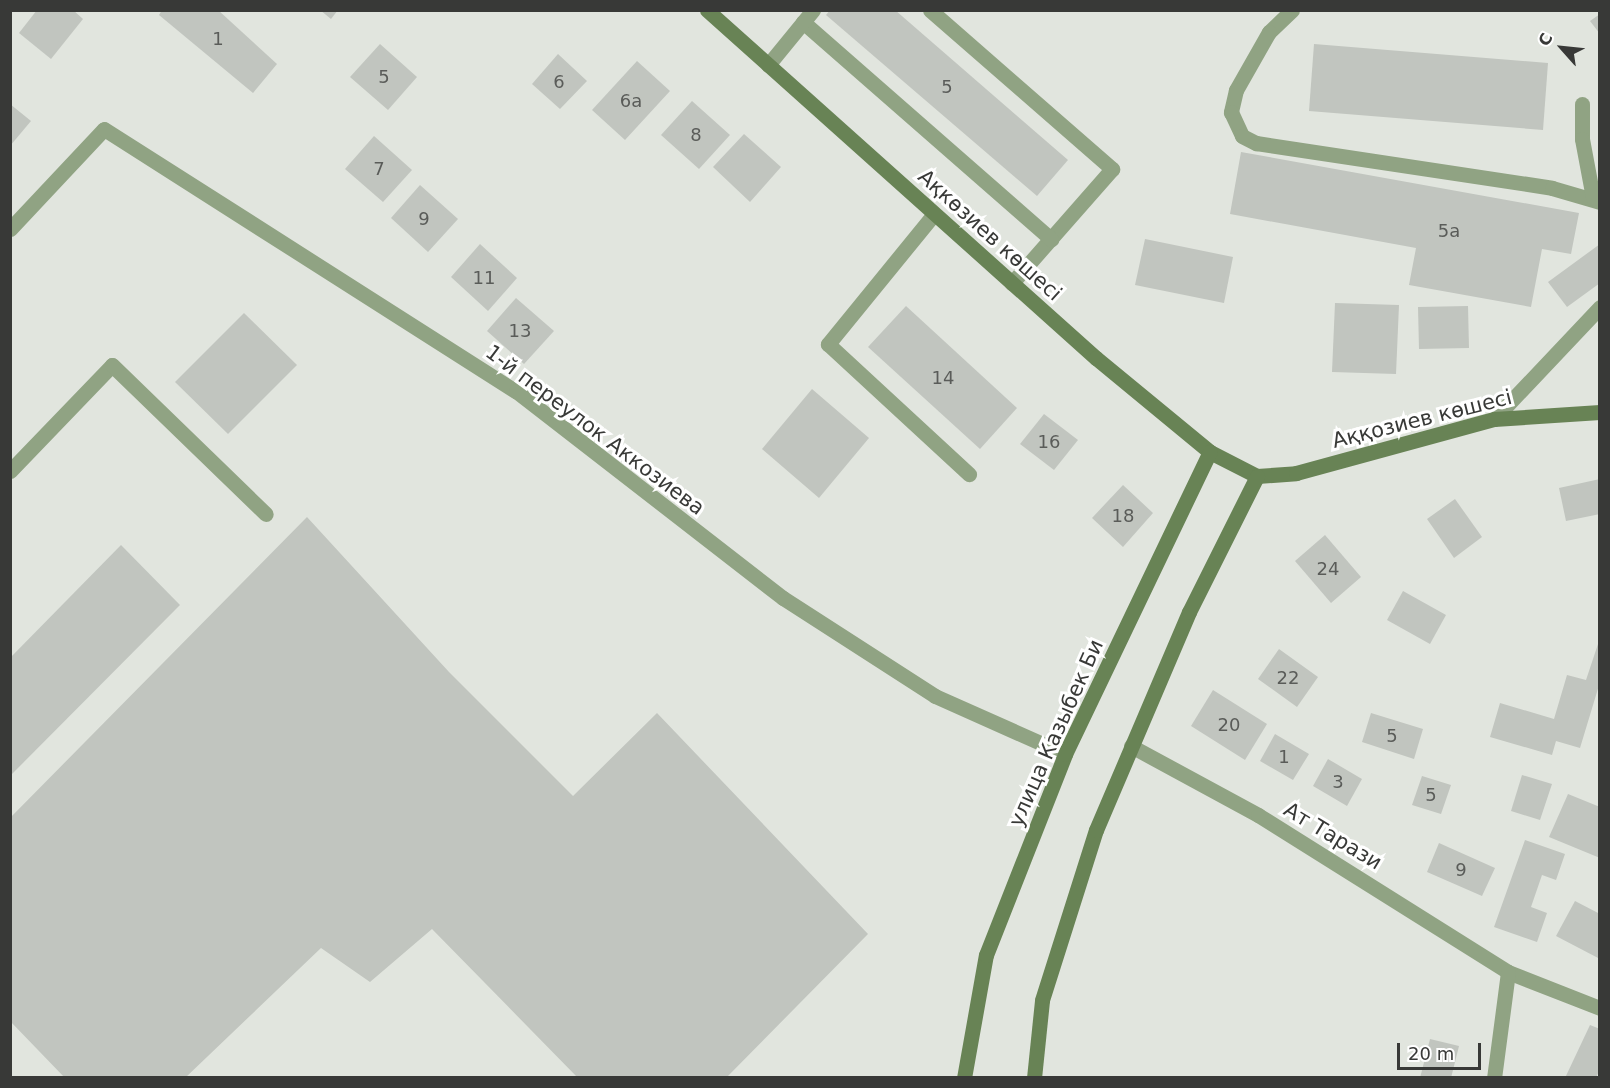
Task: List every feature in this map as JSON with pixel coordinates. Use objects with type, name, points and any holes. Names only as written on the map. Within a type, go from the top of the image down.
[{"type":"main road","name":"Ақкөзиев көшесі","points":[[706,10],[1012,283],[1210,452],[1257,476]]},
{"type":"main road","name":"Аққозиев көшесі","points":[[1257,476],[1296,473],[1494,419],[1599,412]]},
{"type":"main road","name":"улица Казыбек Би","points":[[964,1077],[986,955],[1065,753],[1210,452]]},
{"type":"main road","points":[[1034,1077],[1042,1000],[1067,914],[1131,746],[1257,476]]},
{"type":"street","points":[[930,10],[1112,169],[1012,283]]},
{"type":"street","points":[[1292,10],[1269,32],[1236,90],[1231,112],[1242,135],[1256,143],[1596,200],[1582,139],[1582,104]]},
{"type":"street","points":[[768,65],[808,16],[1051,239]]},
{"type":"street","name":"1-й переулок Аккозиева","points":[[10,229],[104,129],[516,391],[831,629],[935,696],[1065,753]]},
{"type":"street","points":[[934,214],[828,344],[969,474]]},
{"type":"street","points":[[1494,419],[1599,307]]},
{"type":"street","points":[[10,471],[112,365],[266,514]]},
{"type":"street","name":"Ат Тарази","points":[[1131,746],[1258,815],[1508,972],[1599,1008]]},
{"type":"street","points":[[1494,1077],[1508,972]]},
{"type":"building","points":[[37,10],[73,10],[83,19],[51,59],[19,33]]},
{"type":"building","points":[[162,10],[218,10],[277,64],[253,93],[159,15]]},
{"type":"building","points":[[320,10],[338,10],[331,19]]},
{"type":"building","points":[[830,10],[895,10],[1068,160],[1037,196],[826,15]]},
{"type":"building","points":[[1600,14],[1600,34],[1590,21]]},
{"type":"building","points":[[380,44],[417,77],[388,110],[350,77]]},
{"type":"building","points":[[1314,44],[1548,63],[1543,130],[1309,111]]},
{"type":"building","points":[[558,54],[587,81],[560,109],[532,84]]},
{"type":"building","points":[[637,61],[670,91],[625,140],[592,110]]},
{"type":"building","points":[[692,101],[730,135],[699,169],[661,135]]},
{"type":"building","points":[[10,104],[31,121],[10,146]]},
{"type":"building","points":[[744,134],[781,167],[750,202],[713,167]]},
{"type":"building","points":[[374,136],[412,170],[383,202],[345,169]]},
{"type":"building","points":[[1241,152],[1579,213],[1571,254],[1542,249],[1531,307],[1409,285],[1416,248],[1230,214]]},
{"type":"building","points":[[420,185],[458,219],[428,252],[391,218]]},
{"type":"building","points":[[1145,239],[1233,257],[1224,303],[1135,285]]},
{"type":"building","points":[[480,244],[517,278],[488,311],[451,277]]},
{"type":"building","points":[[1600,244],[1600,283],[1567,307],[1548,282]]},
{"type":"building","points":[[516,298],[554,331],[524,364],[487,331]]},
{"type":"building","points":[[1335,303],[1399,305],[1396,374],[1332,372]]},
{"type":"building","points":[[906,306],[1017,408],[980,449],[868,347]]},
{"type":"building","points":[[1468,306],[1469,348],[1419,349],[1418,307]]},
{"type":"building","points":[[244,313],[297,365],[228,434],[175,382]]},
{"type":"building","points":[[812,389],[869,438],[819,498],[762,449]]},
{"type":"building","points":[[1044,414],[1078,440],[1054,470],[1020,444]]},
{"type":"building","points":[[1600,479],[1600,514],[1566,521],[1559,488]]},
{"type":"building","points":[[1123,485],[1153,513],[1123,547],[1092,518]]},
{"type":"building","points":[[1455,499],[1482,537],[1454,558],[1427,519]]},
{"type":"building","points":[[307,517],[449,672],[573,796],[657,713],[868,934],[726,1078],[578,1078],[432,929],[370,982],[321,948],[185,1078],[65,1078],[10,1021],[10,818]]},
{"type":"building","points":[[1325,535],[1361,577],[1331,603],[1295,561]]},
{"type":"building","points":[[121,545],[180,605],[10,776],[10,658]]},
{"type":"building","points":[[1403,591],[1446,615],[1430,644],[1387,620]]},
{"type":"building","points":[[1600,638],[1600,682],[1580,748],[1556,741],[1552,755],[1490,737],[1500,703],[1554,719],[1567,675],[1586,680]]},
{"type":"building","points":[[1279,649],[1318,677],[1297,707],[1258,679]]},
{"type":"building","points":[[1213,690],[1267,724],[1245,760],[1191,726]]},
{"type":"building","points":[[1371,713],[1423,729],[1414,759],[1362,742]]},
{"type":"building","points":[[1275,734],[1309,754],[1293,780],[1260,761]]},
{"type":"building","points":[[1328,759],[1362,779],[1347,806],[1313,786]]},
{"type":"building","points":[[1522,775],[1552,784],[1540,820],[1511,811]]},
{"type":"building","points":[[1422,776],[1451,785],[1441,814],[1412,805]]},
{"type":"building","points":[[1568,794],[1600,807],[1600,858],[1549,837]]},
{"type":"building","points":[[1525,840],[1565,854],[1556,880],[1542,875],[1531,907],[1547,913],[1537,942],[1494,927]]},
{"type":"building","points":[[1439,843],[1495,868],[1482,896],[1427,872]]},
{"type":"building","points":[[1575,901],[1600,914],[1600,959],[1556,936]]},
{"type":"building","points":[[1590,1025],[1600,1029],[1600,1069],[1596,1078],[1565,1078]]},
{"type":"building","points":[[1430,1039],[1459,1046],[1451,1078],[1420,1078]]}]
